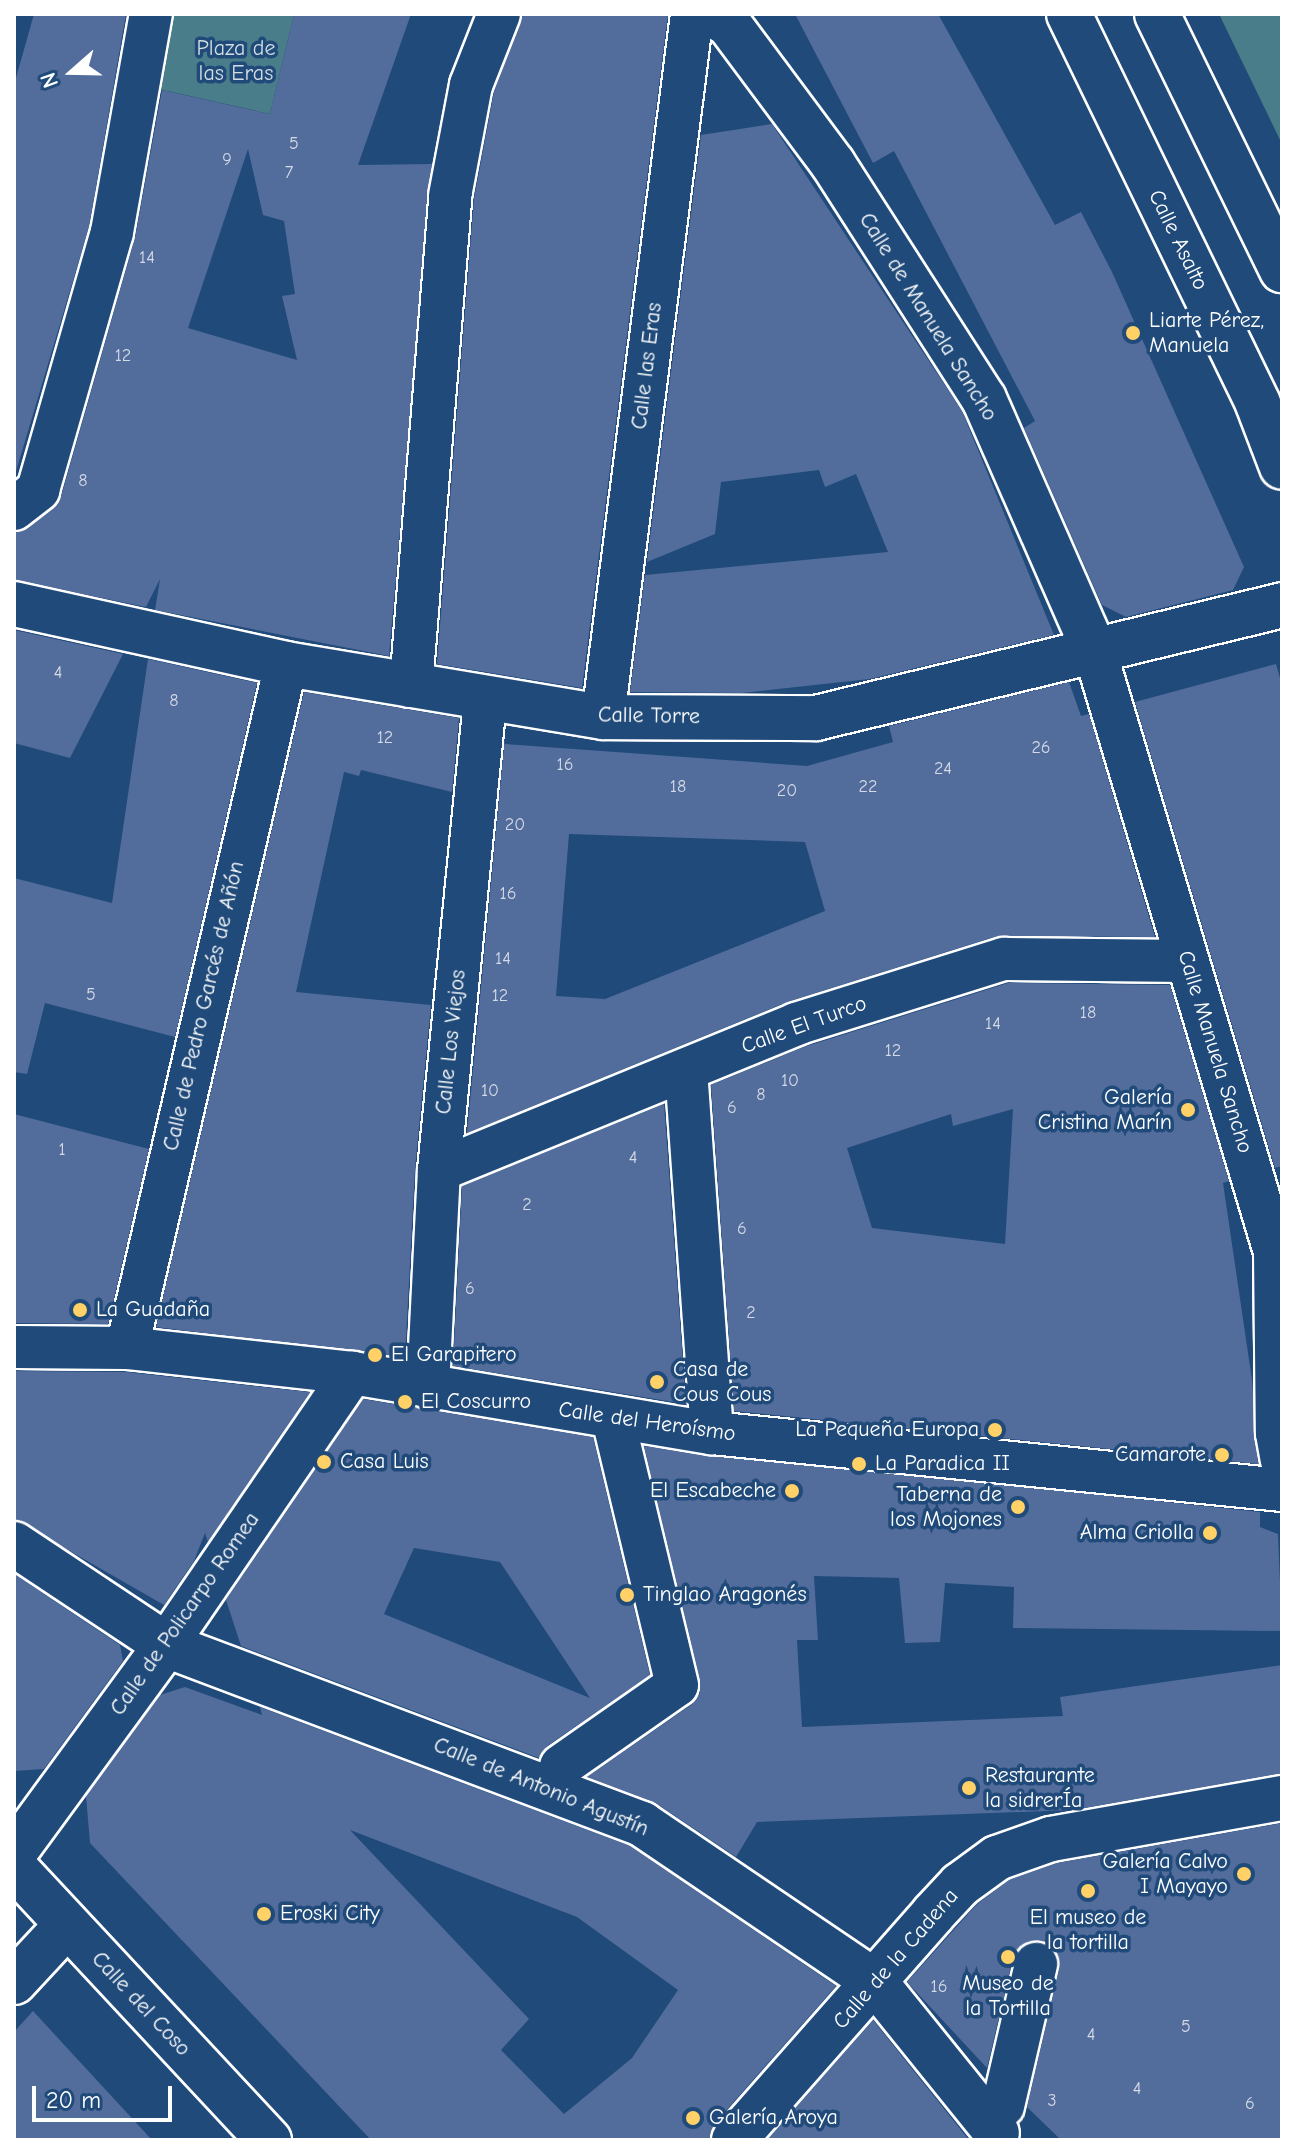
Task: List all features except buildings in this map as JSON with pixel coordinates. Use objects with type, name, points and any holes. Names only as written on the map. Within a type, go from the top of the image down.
[{"type":"street","points":[[14,509],[38,490],[112,232],[151,14]]},
{"type":"street","points":[[411,686],[450,196],[471,85],[499,14]]},
{"type":"street","name":"Calle las Eras","points":[[603,717],[692,14]]},
{"type":"street","name":"Calle de Manuela Sancho","points":[[710,14],[728,23],[833,164],[984,399],[1095,652]]},
{"type":"street","name":"Calle Asalto","points":[[1069,14],[1258,404],[1282,467]]},
{"type":"street","points":[[1157,14],[1282,270]]},
{"type":"street","name":"Calle Torre","points":[[14,604],[286,664],[603,717],[816,718],[1282,605]]},
{"type":"street","name":"Calle Manuela Sancho","points":[[1095,652],[1275,1252],[1277,1433],[1282,1460]]},
{"type":"street","name":"Calle de Pedro Garcés de Añón","points":[[127,1348],[286,664]]},
{"type":"street","name":"Calle Los Viejos","points":[[428,1387],[439,1170],[485,698]]},
{"type":"street","name":"Calle El Turco","points":[[439,1170],[796,1024],[1004,959],[1187,961]]},
{"type":"street","points":[[686,1070],[712,1433]]},
{"type":"street","name":"Calle del Heroísmo","points":[[14,1347],[127,1348],[352,1373],[613,1419],[712,1433],[1282,1490]]},
{"type":"street","name":"Calle de Policarpo Romea","points":[[14,1853],[166,1645],[352,1373]]},
{"type":"street","points":[[561,1766],[677,1685],[613,1419]]},
{"type":"street","name":"Calle de Antonio Agustín","points":[[14,1544],[166,1645],[642,1824],[875,1982],[1000,2119]]},
{"type":"street","name":"Calle de la Cadena","points":[[734,2140],[960,1885],[1011,1852],[1051,1839],[1282,1798]]},
{"type":"street","name":"Calle del Coso","points":[[14,1867],[269,2140]]},
{"type":"street","points":[[14,1982],[67,1925]]},
{"type":"street","points":[[1000,2119],[1036,1964]]},
{"type":"green space","name":"Plaza de las Eras","points":[[151,14],[294,14],[270,114],[136,84]]},
{"type":"green space","points":[[1219,14],[1282,14],[1282,144]]},
{"type":"place","name":"Liarte Pérez, Manuela","points":[[1133,333]]},
{"type":"place","name":"Galería Cristina Marín","points":[[1188,1110]]},
{"type":"place","name":"La Guadaña","points":[[80,1310]]},
{"type":"place","name":"El Garapitero","points":[[375,1355]]},
{"type":"place","name":"Casa de Cous Cous","points":[[657,1382]]},
{"type":"place","name":"El Coscurro","points":[[405,1402]]},
{"type":"place","name":"La Pequeña Europa","points":[[995,1430]]},
{"type":"place","name":"Camarote","points":[[1222,1455]]},
{"type":"place","name":"Casa Luis","points":[[324,1462]]},
{"type":"place","name":"La Paradica II","points":[[859,1464]]},
{"type":"place","name":"El Escabeche","points":[[792,1491]]},
{"type":"place","name":"Taberna de los Mojones","points":[[1018,1507]]},
{"type":"place","name":"Alma Criolla","points":[[1210,1533]]},
{"type":"place","name":"Tinglao Aragonés","points":[[627,1595]]},
{"type":"place","name":"Restaurante la sidrerÍa","points":[[969,1788]]},
{"type":"place","name":"Galería Calvo I Mayayo","points":[[1244,1874]]},
{"type":"place","name":"El museo de la tortilla","points":[[1088,1891]]},
{"type":"place","name":"Eroski City","points":[[264,1914]]},
{"type":"place","name":"Museo de la Tortilla","points":[[1008,1957]]},
{"type":"place","name":"Galería Aroya","points":[[693,2118]]}]
